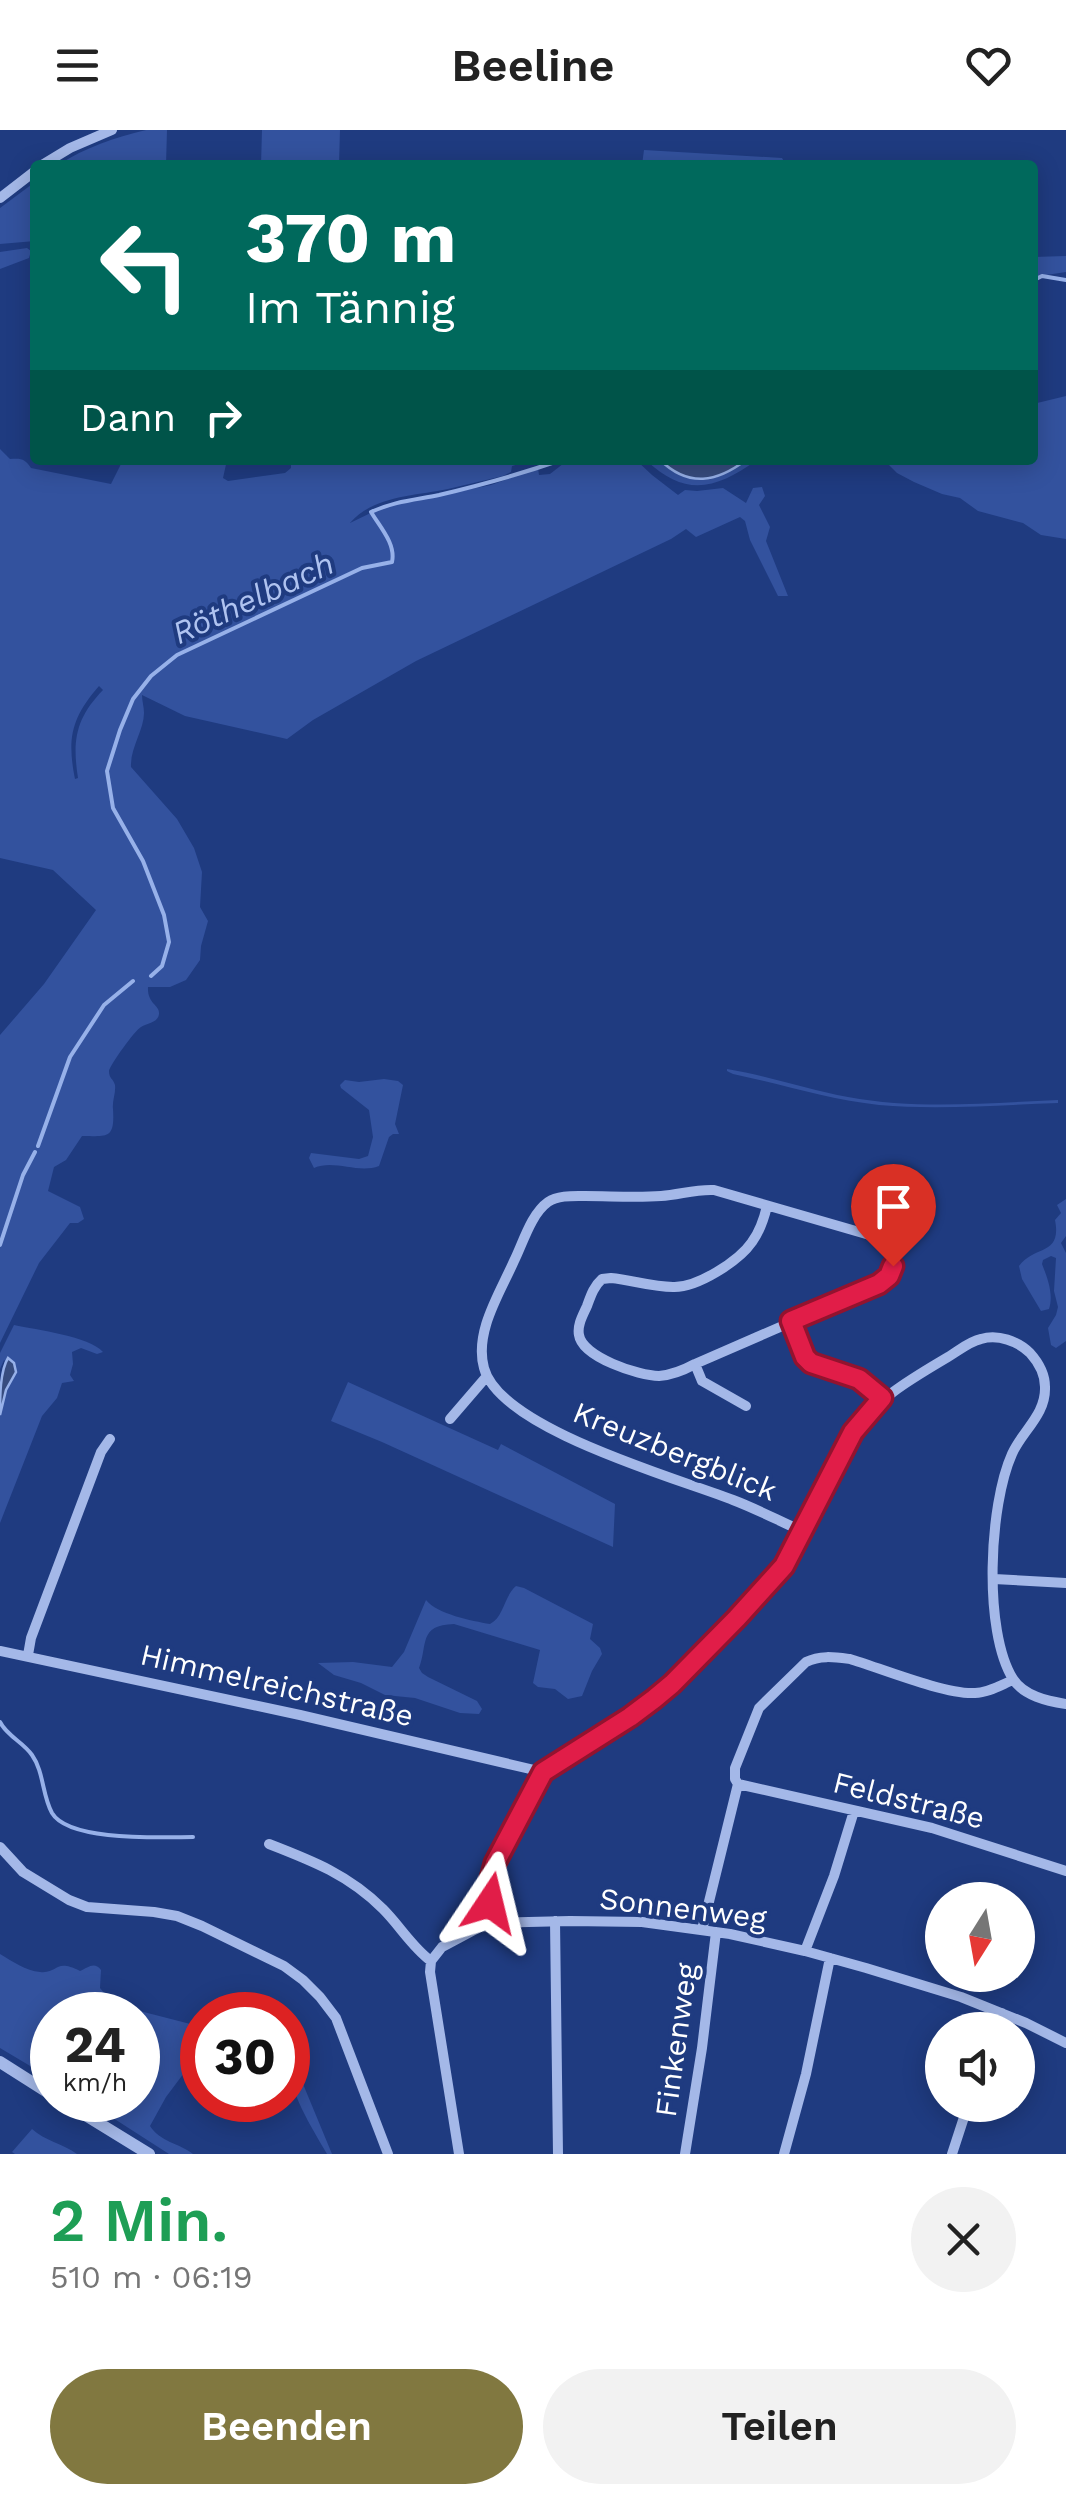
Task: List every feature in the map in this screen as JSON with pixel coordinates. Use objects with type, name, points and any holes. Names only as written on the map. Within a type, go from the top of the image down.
[{"type":"street","points":[[51,160],[112,130]]},
{"type":"street","points":[[0,198],[30,175]]},
{"type":"street","points":[[450,1419],[486,1376],[482,1350],[488,1319],[532,1224],[551,1201],[574,1196],[727,1192],[880,1238],[890,1246],[892,1271],[879,1284],[669,1374],[649,1375],[625,1368],[582,1346],[578,1332],[597,1283],[611,1278],[674,1287],[694,1284],[748,1248],[767,1206]]},
{"type":"street","points":[[791,1321],[811,1363],[859,1379],[882,1398]]},
{"type":"street","points":[[459,2154],[431,1961],[442,1947],[486,1923],[495,1863],[543,1772],[630,1717],[672,1684],[784,1566],[853,1432],[882,1398],[978,1339],[1000,1338],[1022,1345],[1038,1362],[1045,1386],[1041,1409],[1012,1454],[996,1510],[997,1636],[1014,1680],[1036,1697],[1066,1704]]},
{"type":"street","points":[[696,1364],[702,1381],[746,1406]]},
{"type":"street","name":"Kreuzbergblick","points":[[486,1376],[493,1388],[523,1412],[586,1445],[736,1501],[802,1531]]},
{"type":"street","points":[[28,1656],[31,1638],[101,1452],[110,1440]]},
{"type":"street","points":[[994,1580],[1066,1583]]},
{"type":"street","name":"Himmelreichstraße","points":[[0,1651],[543,1772]]},
{"type":"street","points":[[702,1930],[738,1784],[735,1768],[758,1708],[806,1662],[832,1656],[850,1659],[970,1694],[1014,1680]]},
{"type":"street","name":"Feldstraße","points":[[738,1784],[932,1828],[1066,1871]]},
{"type":"street","name":"Sonnenweg","points":[[804,1951],[834,1876],[854,1811]]},
{"type":"street","points":[[269,1844],[345,1876],[386,1912],[431,1961]]},
{"type":"street","points":[[0,1847],[23,1872],[69,1900],[87,1906],[178,1916],[284,1966],[303,1980],[336,2018],[388,2154]]},
{"type":"street","points":[[556,1921],[558,2154]]},
{"type":"street","name":"Sonnenweg","points":[[486,1923],[642,1922],[716,1932],[830,1958],[999,2012]]},
{"type":"street","name":"Finkenweg","points":[[686,2154],[716,1932]]},
{"type":"street","points":[[784,2154],[806,2074],[830,1958]]},
{"type":"street","name":"Sonnenweg","points":[[1035,2028],[1066,2043]]},
{"type":"street","points":[[0,2062],[30,2080]]},
{"type":"street","points":[[97,2122],[149,2154]]},
{"type":"street","points":[[952,2154],[962,2122]]},
{"type":"shaded area","points":[[146,130],[167,130],[166,160],[67,160],[100,144]]},
{"type":"shaded area","points":[[262,130],[340,130],[339,160],[261,160]]},
{"type":"shaded area","points":[[644,150],[783,160],[643,160]]},
{"type":"shaded area","points":[[30,186],[30,241],[0,244],[0,208]]},
{"type":"shaded area","points":[[27,248],[30,254],[0,269],[0,252]]},
{"type":"shaded area","points":[[1066,256],[1066,272],[1038,276],[1038,257]]},
{"type":"shaded area","points":[[1066,396],[1066,539],[1041,535],[1023,523],[978,511],[960,498],[914,482],[889,465],[1038,465],[1038,403]]},
{"type":"shaded area","points":[[0,449],[10,459],[23,460],[31,468],[111,484],[120,465],[226,465],[223,478],[228,481],[285,473],[291,465],[516,465],[503,476],[382,502],[350,523],[383,507],[491,485],[538,468],[539,475],[550,474],[562,465],[641,465],[678,495],[685,490],[723,488],[746,503],[753,488],[762,487],[765,496],[759,505],[770,527],[766,541],[788,596],[778,596],[740,517],[696,537],[686,529],[416,661],[287,739],[185,716],[142,695],[143,719],[131,767],[177,819],[194,848],[202,872],[200,907],[208,921],[200,960],[186,980],[170,987],[148,987],[159,1014],[138,1030],[110,1068],[115,1088],[111,1131],[103,1136],[82,1136],[66,1160],[54,1167],[48,1191],[80,1207],[84,1219],[70,1223],[39,1263],[0,1343],[0,1035],[44,984],[96,910],[53,870],[0,858]],"holes":[[[99,686],[103,690],[78,730],[75,779],[71,752],[74,730],[82,708]]]},
{"type":"shaded area","points":[[652,465],[665,465],[706,480],[749,465],[728,478],[701,485],[674,480]]},
{"type":"shaded area","points":[[666,465],[738,465],[703,479]]},
{"type":"shaded area","points":[[727,1069],[874,1101],[1058,1103],[879,1105],[733,1074]]},
{"type":"shaded area","points":[[384,1079],[403,1085],[395,1124],[399,1134],[389,1137],[379,1166],[314,1168],[311,1153],[359,1159],[368,1156],[373,1137],[369,1110],[340,1085],[345,1080]]},
{"type":"shaded area","points":[[1066,1199],[1066,1236],[1061,1243],[1066,1253],[1066,1341],[1056,1348],[1051,1345],[1048,1328],[1058,1307],[1054,1291],[1056,1258],[1043,1260],[1051,1297],[1049,1309],[1041,1311],[1022,1279],[1019,1266],[1051,1245],[1055,1239],[1055,1220],[1061,1213],[1057,1205]]},
{"type":"shaded area","points":[[14,1325],[75,1338],[103,1352],[97,1354],[81,1348],[72,1352],[70,1375],[74,1381],[62,1383],[57,1398],[42,1416],[0,1523],[0,1415],[6,1390],[16,1372],[4,1360],[0,1369],[0,1353]]},
{"type":"shaded area","points":[[8,1358],[16,1372],[6,1390],[0,1415],[2,1377]]},
{"type":"shaded area","points":[[348,1382],[498,1450],[501,1444],[615,1504],[613,1547],[331,1421]]},
{"type":"shaded area","points":[[516,1586],[593,1624],[590,1639],[602,1654],[582,1696],[568,1699],[555,1689],[533,1683],[540,1650],[454,1624],[429,1632],[419,1668],[428,1677],[477,1701],[482,1709],[479,1714],[460,1713],[415,1698],[385,1695],[334,1675],[318,1663],[392,1667],[404,1652],[426,1600],[446,1613],[490,1624]]},
{"type":"shaded area","points":[[0,1954],[40,1972],[61,1966],[80,1971],[96,1966],[101,1970],[100,1988],[104,1992],[30,1992],[30,2066],[0,2048]]},
{"type":"shaded area","points":[[160,2016],[180,2021],[180,2078],[160,2108]]},
{"type":"shaded area","points":[[310,2101],[332,2154],[327,2154],[310,2122]]},
{"type":"shaded area","points":[[119,2122],[152,2122],[150,2126],[159,2136],[193,2154],[169,2154]]},
{"type":"shaded area","points":[[32,2129],[42,2136],[77,2154],[12,2152]]},
{"type":"waterway","name":"Röthelbach","points":[[1038,278],[1066,280]]},
{"type":"waterway","name":"Röthelbach","points":[[151,976],[162,966],[169,942],[164,915],[143,861],[113,808],[107,771],[133,699],[151,676],[177,655],[362,568],[392,562],[389,542],[371,512],[545,465]]},
{"type":"waterway","name":"Röthelbach","points":[[38,1146],[70,1057],[104,1005],[133,981]]},
{"type":"waterway","name":"Röthelbach","points":[[0,1245],[23,1175],[35,1152]]},
{"type":"waterway","points":[[0,1722],[32,1755],[52,1813],[62,1822],[77,1829],[118,1836],[193,1837]]},
{"type":"route","points":[[490,1903],[495,1863],[543,1772],[630,1717],[672,1684],[737,1618],[793,1552],[853,1432],[882,1398],[859,1379],[811,1363],[791,1321],[879,1284],[893,1266]]}]
